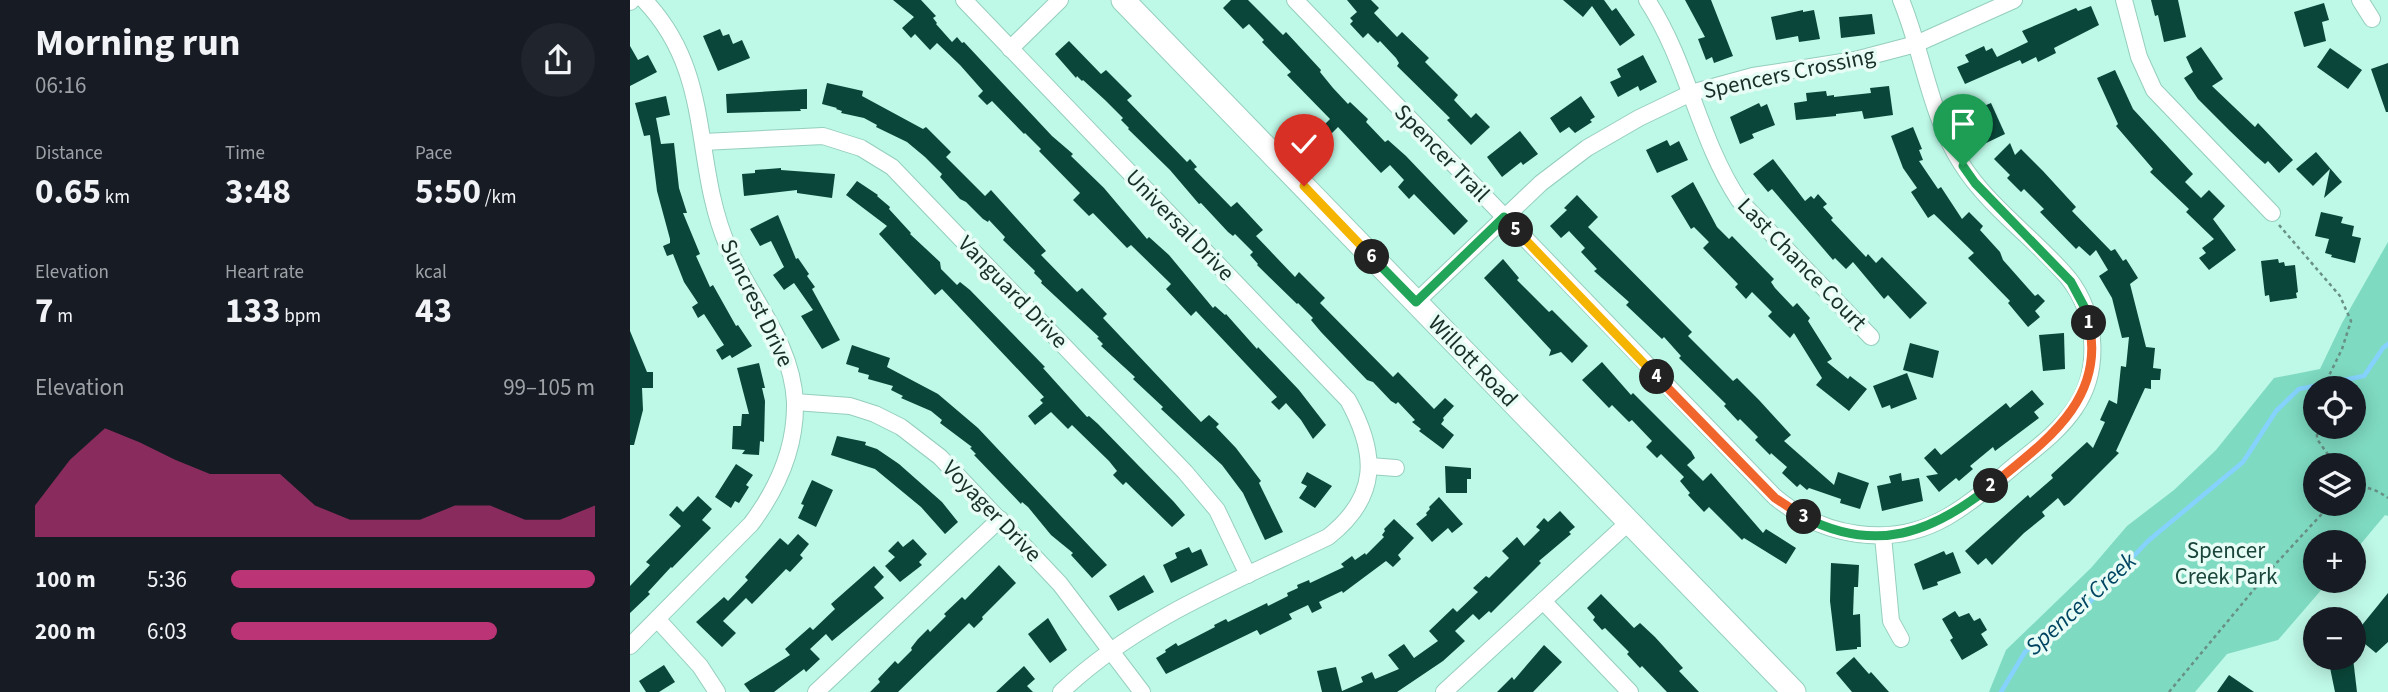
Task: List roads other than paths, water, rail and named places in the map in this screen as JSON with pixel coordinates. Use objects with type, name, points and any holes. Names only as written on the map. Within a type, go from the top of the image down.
[{"type":"main road","name":"Willott Road","points":[[1123,0],[1794,692]]},
{"type":"street","name":"Suncrest Drive","points":[[630,646],[751,524],[767,503],[777,486],[794,423],[792,374],[783,348],[742,276],[713,205],[699,112],[681,55],[668,29],[644,0]]},
{"type":"street","name":"Universal Drive","points":[[964,0],[1348,400],[1367,440],[1370,466],[1360,501],[1340,527],[1328,537],[1163,615],[1110,650],[1061,692]]},
{"type":"street","points":[[1010,49],[1060,0]]},
{"type":"street","name":"Spencer Trail","points":[[1295,0],[1781,503],[1812,522],[1835,530],[1883,536],[1925,528],[1970,503],[2000,479],[2047,438],[2075,408],[2083,394],[2092,362],[2090,327],[2079,295],[2059,268],[1975,183],[1963,166],[1945,131],[1901,0]]},
{"type":"street","name":"Last Chance Court","points":[[1647,0],[1668,37],[1721,170],[1739,200],[1871,337]]},
{"type":"street","name":"Spencers Crossing","points":[[1416,302],[1541,183],[1587,148],[1639,118],[1691,93],[1762,74],[1856,60],[1916,44],[2014,0]]},
{"type":"street","points":[[2124,0],[2138,57],[2154,90],[2272,213]]},
{"type":"street","points":[[2360,0],[2372,19]]},
{"type":"street","name":"Vanguard Drive","points":[[703,142],[823,136],[861,148],[892,167],[1193,480],[1217,510],[1248,575]]},
{"type":"street","name":"Voyager Drive","points":[[794,402],[850,406],[901,427],[940,457],[1060,584],[1142,692]]},
{"type":"street","points":[[1370,466],[1396,468]]},
{"type":"street","points":[[816,692],[1000,519]]},
{"type":"street","points":[[1444,692],[1629,522]]},
{"type":"street","points":[[1883,536],[1891,621],[1901,639]]},
{"type":"street","points":[[1543,601],[1630,692]]},
{"type":"street","points":[[658,620],[700,666],[717,692]]},
{"type":"waterway","name":"Spencer Creek","points":[[2001,692],[2025,652],[2089,603],[2148,541],[2243,462],[2276,411],[2299,389],[2364,376],[2388,344]]},
{"type":"park label","name":"Spencer Creek Park","points":[[2226,563]]}]
